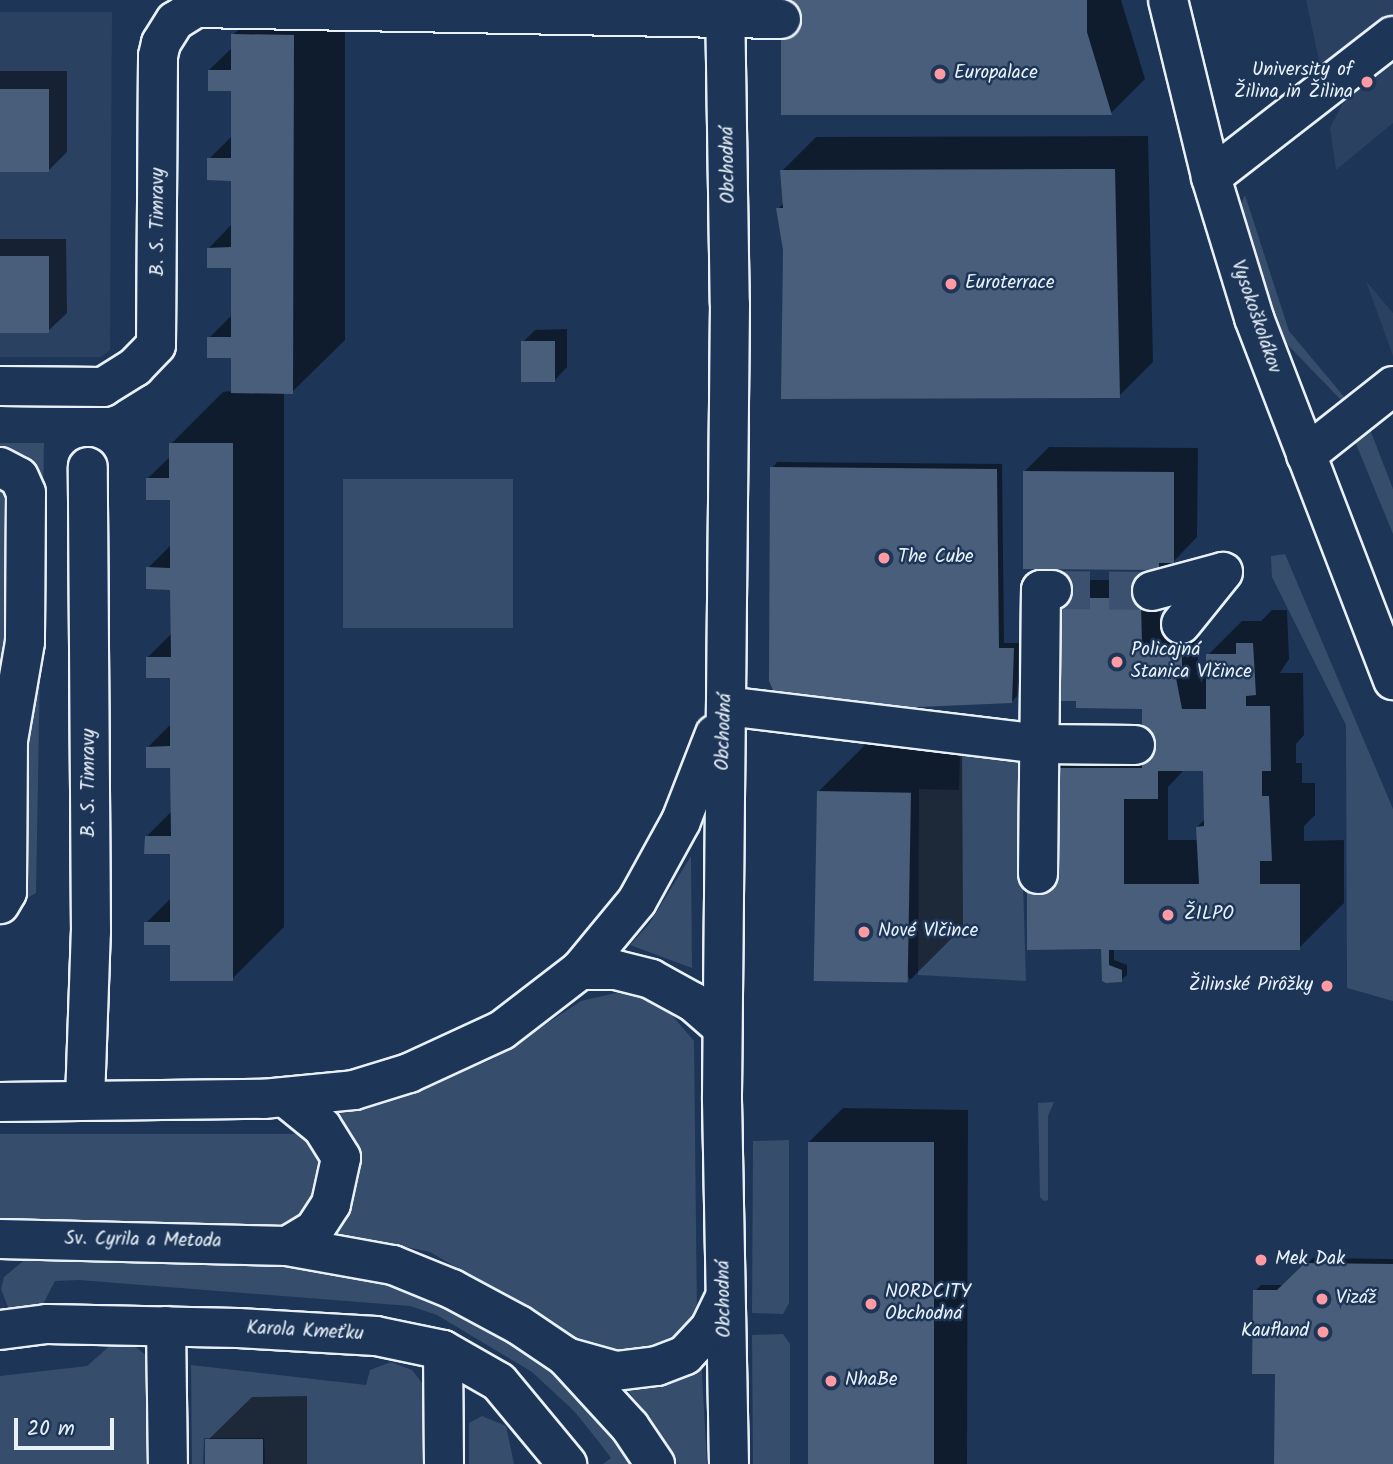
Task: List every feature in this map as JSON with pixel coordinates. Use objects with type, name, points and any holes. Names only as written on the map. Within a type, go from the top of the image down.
[{"type":"street","name":"Vysokoškolákov","points":[[1168,0],[1211,177],[1258,329],[1393,680]]},
{"type":"street","name":"B. S. Timravy","points":[[0,386],[103,387],[135,367],[156,345],[158,56],[160,43],[175,21],[196,8],[218,4],[725,8],[774,12]]},
{"type":"street","name":"Obchodná","points":[[725,8],[730,264],[722,1027],[729,1464]]},
{"type":"street","points":[[1211,177],[1393,36]]},
{"type":"street","points":[[1306,455],[1387,397]]},
{"type":"street","points":[[0,467],[19,477],[26,493],[13,591],[25,642],[4,760],[7,891],[0,904]]},
{"type":"street","name":"B. S. Timravy","points":[[85,1100],[91,932],[88,467]]},
{"type":"street","name":"Vysokoškolákov","points":[[1329,508],[1393,609]]},
{"type":"street","points":[[1152,591],[1223,572],[1181,624]]},
{"type":"street","points":[[1038,873],[1041,590],[1052,590]]},
{"type":"street","points":[[726,706],[774,692]]},
{"type":"street","points":[[726,706],[1040,744],[1135,745]]},
{"type":"street","points":[[0,1102],[286,1098],[354,1090],[462,1050],[502,1030],[580,970],[637,901],[660,863],[726,706]]},
{"type":"street","points":[[580,970],[616,970],[652,979],[693,1002],[722,1027]]},
{"type":"street","points":[[286,1098],[322,1127],[341,1158],[331,1204],[314,1230],[287,1245]]},
{"type":"street","name":"Sv. Cyrila a Metoda","points":[[0,1239],[287,1245],[393,1265],[452,1289],[519,1325],[565,1356],[630,1427],[655,1464]]},
{"type":"street","name":"Sv. Cyrila a Metoda","points":[[565,1356],[616,1371],[657,1366],[685,1355],[710,1328],[725,1297]]},
{"type":"street","name":"Karola Kmeťku","points":[[0,1330],[47,1324],[166,1326],[376,1336],[443,1350],[499,1381],[567,1464]]},
{"type":"street","points":[[166,1326],[169,1464]]},
{"type":"street","points":[[443,1350],[444,1464]]},
{"type":"shaded area","name":"University of Žilina in Žilina","points":[[1306,0],[1393,0],[1393,123],[1336,170],[1330,128],[1348,93],[1333,71],[1320,65]]},
{"type":"shaded area","points":[[0,12],[112,12],[110,350],[101,357],[0,357]]},
{"type":"shaded area","points":[[1245,195],[1289,331],[1351,405],[1340,399],[1283,340],[1239,209]]},
{"type":"shaded area","points":[[1366,281],[1393,313],[1393,356]]},
{"type":"shaded area","points":[[1369,427],[1393,489],[1393,534],[1354,439]]},
{"type":"shaded area","points":[[0,443],[44,443],[36,893],[0,913]]},
{"type":"shaded area","points":[[343,479],[513,479],[513,628],[343,628]]},
{"type":"shaded area","points":[[1285,554],[1393,809],[1393,1001],[1347,988],[1346,725],[1272,577],[1271,556]]},
{"type":"shaded area","points":[[960,749],[1019,750],[1026,981],[918,975],[919,789],[959,790]]},
{"type":"shaded area","points":[[691,856],[692,968],[630,945],[649,924]]},
{"type":"shaded area","points":[[616,993],[639,995],[665,1007],[694,1041],[697,1317],[681,1338],[637,1354],[595,1349],[430,1252],[333,1232],[357,1182],[356,1156],[338,1114],[385,1103],[493,1059],[581,1001]]},
{"type":"shaded area","points":[[1054,1102],[1048,1116],[1048,1200],[1044,1201],[1040,1197],[1038,1103]]},
{"type":"shaded area","points":[[0,1134],[308,1134],[318,1147],[324,1173],[309,1208],[289,1224],[0,1223]]},
{"type":"shaded area","points":[[789,1140],[789,1303],[783,1314],[752,1313],[753,1141]]},
{"type":"shaded area","points":[[28,1257],[300,1265],[363,1276],[421,1295],[471,1319],[550,1369],[583,1401],[630,1464],[603,1464],[611,1458],[599,1442],[574,1411],[532,1372],[437,1315],[410,1306],[79,1280],[55,1281],[39,1312],[9,1310],[1,1289],[4,1277]]},
{"type":"shaded area","points":[[783,1334],[790,1344],[790,1464],[753,1464],[752,1335]]},
{"type":"shaded area","points":[[113,1343],[136,1347],[154,1362],[159,1464],[0,1464],[0,1376],[87,1366]]},
{"type":"shaded area","points":[[701,1357],[707,1464],[678,1464],[650,1418],[619,1380]]},
{"type":"shaded area","points":[[391,1362],[412,1370],[426,1388],[430,1464],[265,1464],[264,1438],[204,1438],[203,1464],[192,1464],[191,1365],[366,1385],[370,1370]]},
{"type":"shaded area","points":[[482,1416],[506,1426],[514,1464],[469,1464],[469,1423]]},
{"type":"building","name":"Europalace","points":[[781,0],[1087,0],[1087,32],[1112,115],[781,115]]},
{"type":"building","points":[[231,34],[294,35],[293,394],[231,393],[231,358],[207,358],[207,337],[231,337],[231,268],[207,268],[207,248],[231,247],[231,181],[207,180],[207,158],[231,158],[231,91],[208,91],[208,70],[231,70]]},
{"type":"building","points":[[0,89],[49,89],[49,172],[0,172]]},
{"type":"building","name":"Euroterrace","points":[[1115,169],[1120,398],[781,399],[783,250],[776,208],[783,208],[780,170]]},
{"type":"building","points":[[0,256],[49,256],[49,333],[0,333]]},
{"type":"building","points":[[521,341],[555,341],[555,382],[521,382]]},
{"type":"building","points":[[169,443],[233,443],[233,981],[170,981],[170,945],[144,945],[144,922],[170,922],[170,854],[144,854],[145,836],[171,836],[170,768],[146,768],[146,747],[170,746],[170,678],[146,678],[146,657],[171,657],[170,590],[146,589],[146,567],[170,568],[170,500],[146,500],[146,478],[169,478]]},
{"type":"building","name":"The Cube","points":[[770,467],[997,469],[999,648],[1014,648],[1012,703],[918,707],[915,715],[782,698],[774,692],[769,681]]},
{"type":"building","points":[[1023,471],[1174,472],[1174,563],[1159,563],[1159,570],[1023,569]]},
{"type":"building","points":[[1058,598],[1176,598],[1141,601],[1142,645],[1182,645],[1182,678],[1176,678],[1182,709],[1206,709],[1206,654],[1236,654],[1236,643],[1253,643],[1256,695],[1246,696],[1246,706],[1270,706],[1271,771],[1262,771],[1262,796],[1269,796],[1272,861],[1260,861],[1260,884],[1300,884],[1300,950],[1109,950],[1109,965],[1122,970],[1122,982],[1106,983],[1102,981],[1101,949],[1027,950],[1027,884],[1051,768],[1142,768],[1142,709],[1076,708],[1076,701],[1055,701],[1052,645],[1060,644]],"holes":[[[1158,771],[1203,771],[1204,826],[1196,827],[1199,884],[1124,884],[1124,799],[1158,799]]]},
{"type":"building","name":"Nové Vlčince","points":[[817,791],[911,793],[908,983],[814,981]]},
{"type":"building","name":"NORDCITY Obchodná","points":[[808,1142],[934,1142],[934,1464],[808,1464]]},
{"type":"building","name":"Kaufland","points":[[1305,1263],[1393,1264],[1393,1464],[1274,1464],[1275,1374],[1252,1374],[1253,1290],[1277,1290]]},
{"type":"building","points":[[205,1439],[263,1439],[263,1464],[205,1464]]},
{"type":"tunnel","points":[[1052,590],[1152,591]]},
{"type":"place","name":"Europalace","points":[[940,74]]},
{"type":"place","name":"University of Žilina in Žilina","points":[[1367,82]]},
{"type":"place","name":"Euroterrace","points":[[951,284]]},
{"type":"place","name":"The Cube","points":[[884,558]]},
{"type":"place","name":"Policajná Stanica Vlčince","points":[[1117,662]]},
{"type":"place","name":"ŽILPO","points":[[1168,915]]},
{"type":"place","name":"Nové Vlčince","points":[[864,932]]},
{"type":"place","name":"Žilinské Pirôžky","points":[[1327,986]]},
{"type":"place","name":"Mek Dak","points":[[1261,1260]]},
{"type":"place","name":"Vizáž","points":[[1322,1299]]},
{"type":"place","name":"NORDCITY Obchodná","points":[[871,1304]]},
{"type":"place","name":"Kaufland","points":[[1323,1332]]},
{"type":"place","name":"NhaBe","points":[[831,1381]]}]
